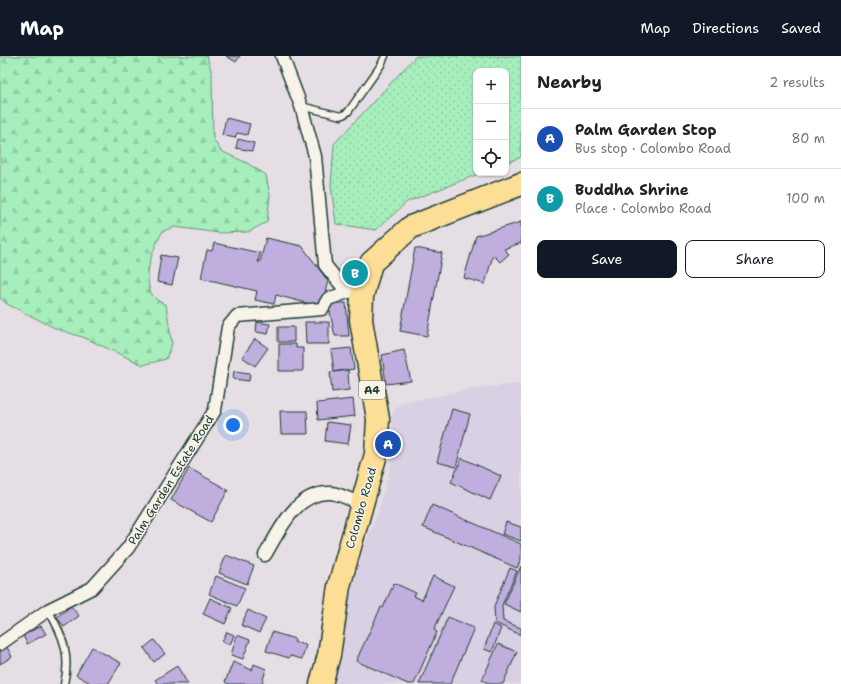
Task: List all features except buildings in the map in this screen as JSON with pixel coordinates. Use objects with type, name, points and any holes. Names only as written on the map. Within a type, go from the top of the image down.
[{"type":"highway","name":"Colombo Road","points":[[321,684],[328,655],[339,586],[363,505],[376,454],[378,419],[356,293],[372,263],[411,227],[521,184]]},
{"type":"street","points":[[282,56],[301,106],[315,156],[324,265],[342,286],[356,293]]},
{"type":"street","name":"Palm Garden Estate Road","points":[[0,644],[48,610],[92,588],[128,548],[215,410],[228,327],[237,316],[322,309],[328,299],[356,293]]},
{"type":"street","points":[[265,555],[289,515],[312,495],[332,493],[363,505]]},
{"type":"lane","points":[[301,106],[341,116],[348,112],[381,65],[385,56]]},
{"type":"lane","points":[[48,610],[65,642],[67,672],[64,684]]},
{"type":"shaded area","points":[[521,383],[521,684],[333,684],[342,616],[368,536],[378,513],[395,451],[391,417],[396,408],[401,403],[472,389]]},
{"type":"green space","points":[[0,56],[207,56],[212,74],[213,139],[221,151],[247,163],[266,175],[270,195],[267,222],[248,232],[219,233],[175,227],[163,231],[152,254],[148,272],[148,281],[153,296],[166,305],[172,344],[166,359],[143,365],[85,338],[57,329],[7,304],[0,298]]},
{"type":"green space","points":[[416,56],[521,56],[521,157],[509,162],[509,68],[473,68],[473,176],[407,202],[376,230],[336,224],[331,186],[334,144]]},
{"type":"place","name":"Buddha Shrine","points":[[355,273]]},
{"type":"place","name":"Palm Garden Stop","points":[[388,444]]}]
